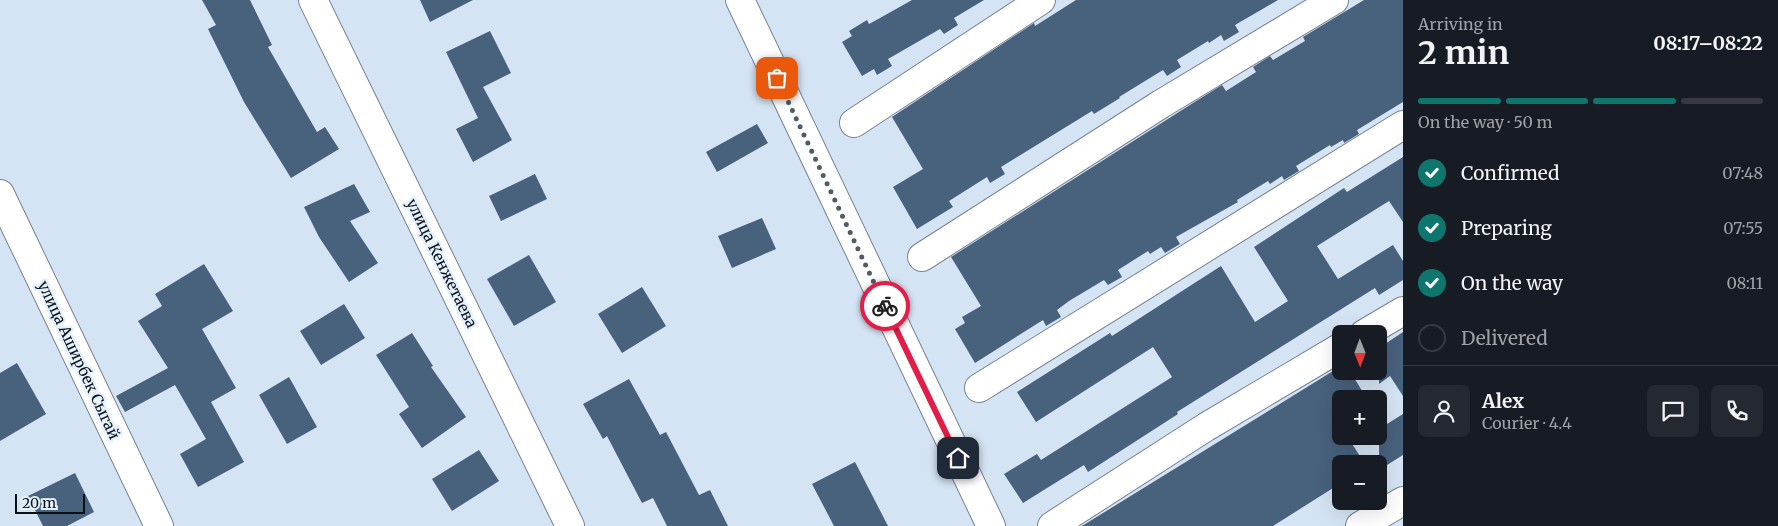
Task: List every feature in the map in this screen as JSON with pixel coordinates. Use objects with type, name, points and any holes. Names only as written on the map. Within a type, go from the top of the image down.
[{"type":"street","name":"улица Кенжетаева","points":[[313,0],[570,526]]},
{"type":"street","points":[[740,0],[991,526]]},
{"type":"street","points":[[854,122],[1041,0]]},
{"type":"street","points":[[922,257],[1161,104],[1334,0]]},
{"type":"street","points":[[979,388],[1403,125]]},
{"type":"street","name":"улица Аширбек Сыгай","points":[[0,194],[159,526]]},
{"type":"street","points":[[1379,325],[1403,311]]},
{"type":"street","points":[[1052,526],[1206,427],[1332,352]]},
{"type":"street","points":[[1360,526],[1403,500]]},
{"type":"street","points":[[1395,526],[1403,522]]},
{"type":"building","points":[[202,0],[250,0],[272,45],[268,47],[317,132],[325,127],[339,149],[291,178],[244,102],[208,29],[216,25]]},
{"type":"building","points":[[420,0],[473,0],[430,22]]},
{"type":"building","points":[[912,0],[984,0],[954,18],[958,25],[944,34],[940,29],[888,59],[892,66],[877,75],[874,69],[862,76],[842,42],[852,36],[849,31],[867,20],[869,24]]},
{"type":"building","points":[[1076,0],[1278,0],[1235,25],[1239,32],[1224,41],[1221,35],[1177,60],[1181,67],[1167,76],[1163,70],[1094,114],[1092,111],[1001,167],[1005,174],[990,183],[987,177],[949,201],[953,207],[917,229],[893,187],[923,169],[892,117],[1034,23],[1035,26]]},
{"type":"building","points":[[1364,0],[1403,0],[1403,102],[1357,130],[1359,134],[1344,143],[1343,140],[1331,147],[1330,145],[1296,166],[1299,171],[1284,180],[1282,176],[1270,184],[1268,181],[1237,200],[1238,202],[1176,237],[1180,244],[1165,253],[1161,247],[1150,254],[1148,251],[1118,270],[1122,277],[1108,285],[1104,280],[1057,310],[1061,317],[1046,326],[1043,320],[975,363],[955,329],[965,323],[962,317],[981,306],[951,257],[1222,85],[1226,91],[1256,72],[1253,67],[1270,56],[1273,60],[1305,41],[1303,37]]},
{"type":"building","points":[[490,31],[511,73],[483,87],[512,140],[473,162],[456,129],[478,118],[446,52]]},
{"type":"building","points":[[757,124],[768,143],[717,172],[706,152]]},
{"type":"building","points":[[1403,157],[1403,222],[1389,201],[1317,246],[1338,279],[1393,245],[1403,261],[1403,280],[1379,295],[1375,288],[1177,412],[1178,414],[1088,472],[1084,465],[1023,503],[1004,474],[1037,454],[1041,460],[1172,377],[1153,347],[1036,422],[1017,392],[1110,333],[1112,336],[1221,266],[1255,322],[1288,301],[1254,247],[1344,188],[1347,192]]},
{"type":"building","points":[[535,174],[547,199],[501,221],[489,196]]},
{"type":"building","points":[[354,184],[370,212],[350,221],[378,263],[349,282],[319,237],[304,207]]},
{"type":"building","points":[[762,218],[776,249],[732,268],[718,236]]},
{"type":"building","points":[[529,255],[556,302],[514,326],[487,279]]},
{"type":"building","points":[[204,264],[233,311],[202,329],[236,388],[211,402],[244,462],[198,487],[180,454],[206,439],[175,385],[125,412],[116,396],[168,368],[138,321],[162,306],[155,294]]},
{"type":"building","points":[[642,287],[666,326],[622,353],[598,314]]},
{"type":"building","points":[[344,304],[365,338],[321,365],[300,331]]},
{"type":"building","points":[[1403,332],[1403,396],[1390,376],[1388,377],[1388,342]]},
{"type":"building","points":[[412,333],[433,366],[431,367],[466,417],[422,448],[399,414],[409,407],[376,355]]},
{"type":"building","points":[[17,363],[46,414],[0,441],[0,373]]},
{"type":"building","points":[[1332,372],[1332,380],[1355,380],[1362,390],[1332,390],[1332,445],[1353,445],[1359,455],[1332,455],[1332,489],[1273,526],[1082,526]]},
{"type":"building","points":[[289,377],[317,427],[287,444],[259,395]]},
{"type":"building","points":[[629,379],[660,435],[666,432],[699,495],[710,490],[728,526],[667,526],[653,498],[642,503],[607,436],[603,439],[583,404]]},
{"type":"building","points":[[1403,414],[1403,455],[1387,465],[1387,455],[1379,455],[1379,445],[1387,445],[1387,424]]},
{"type":"building","points":[[479,450],[499,481],[452,511],[432,479]]},
{"type":"building","points":[[855,462],[888,526],[834,526],[812,484]]},
{"type":"building","points":[[75,473],[94,512],[67,526],[43,526],[28,496]]},
{"type":"way so far","points":[[777,78],[885,306]]},
{"type":"route","points":[[885,306],[958,458]]}]
